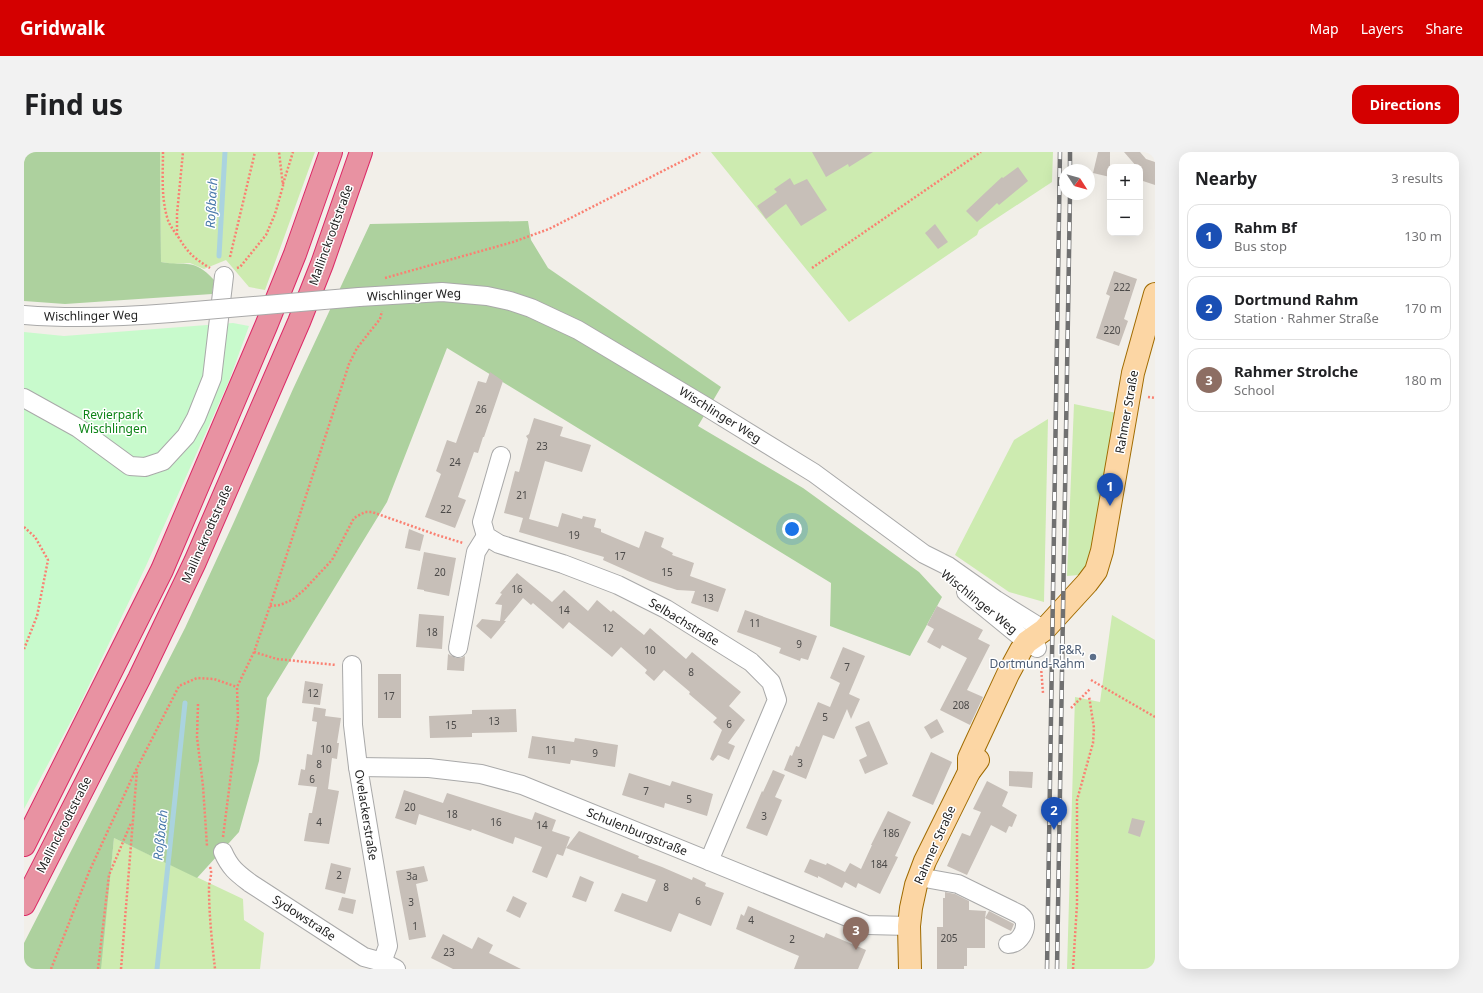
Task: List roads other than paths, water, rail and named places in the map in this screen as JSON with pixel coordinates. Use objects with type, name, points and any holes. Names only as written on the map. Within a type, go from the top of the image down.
[{"type":"highway","points":[[24,845],[162,570],[295,254],[330,152]]},
{"type":"highway","name":"Mallinckrodtstraße","points":[[24,904],[139,679],[195,562],[299,322],[322,264],[361,152]]},
{"type":"main road","name":"Rahmer Straße","points":[[910,969],[909,926],[911,908],[919,877],[969,772],[976,763],[1006,712],[1037,647],[1096,571],[1100,557],[1133,373],[1155,294]]},
{"type":"street","points":[[24,398],[78,428],[130,466],[145,467],[163,461],[186,436],[196,418],[212,378],[224,276]]},
{"type":"street","name":"Wischlinger Weg","points":[[24,315],[63,318],[90,318],[442,292],[480,295],[510,301],[531,308],[578,330],[710,409],[814,474],[924,554],[948,566],[996,600],[1037,647]]},
{"type":"street","points":[[458,648],[476,552],[486,536],[482,522],[501,456]]},
{"type":"street","name":"Selbachstraße","points":[[486,536],[499,544],[563,564],[618,585],[666,609],[751,662],[771,682],[777,700],[709,861]]},
{"type":"street","name":"Ovelackerstraße","points":[[352,665],[353,725],[358,767],[388,946],[389,966]]},
{"type":"street","name":"Schulenburgstraße","points":[[358,767],[429,768],[481,774],[522,786],[867,925],[909,926]]},
{"type":"street","name":"Sydowstraße","points":[[215,850],[236,873],[365,963],[389,966]]},
{"type":"street","points":[[919,877],[958,884],[1020,914],[1024,919],[1022,935],[1018,941],[1013,944],[1008,944]]},
{"type":"waterway","name":"Roßbach","points":[[219,256],[225,152]]},
{"type":"waterway","name":"Roßbach","points":[[157,969],[185,703]]},
{"type":"railway","points":[[1047,969],[1060,152]]},
{"type":"railway","points":[[1070,152],[1070,164]]},
{"type":"railway","points":[[1057,969],[1070,200]]},
{"type":"place","name":"Rahm Bf","points":[[1110,506]]},
{"type":"place","name":"P&R, Dortmund-Rahm","points":[[1093,657]]},
{"type":"place","name":"Dortmund Rahm","points":[[1054,830]]},
{"type":"place","name":"Rahmer Strolche","points":[[856,950]]},
{"type":"park label","name":"Revierpark Wischlingen","points":[[113,422]]}]
